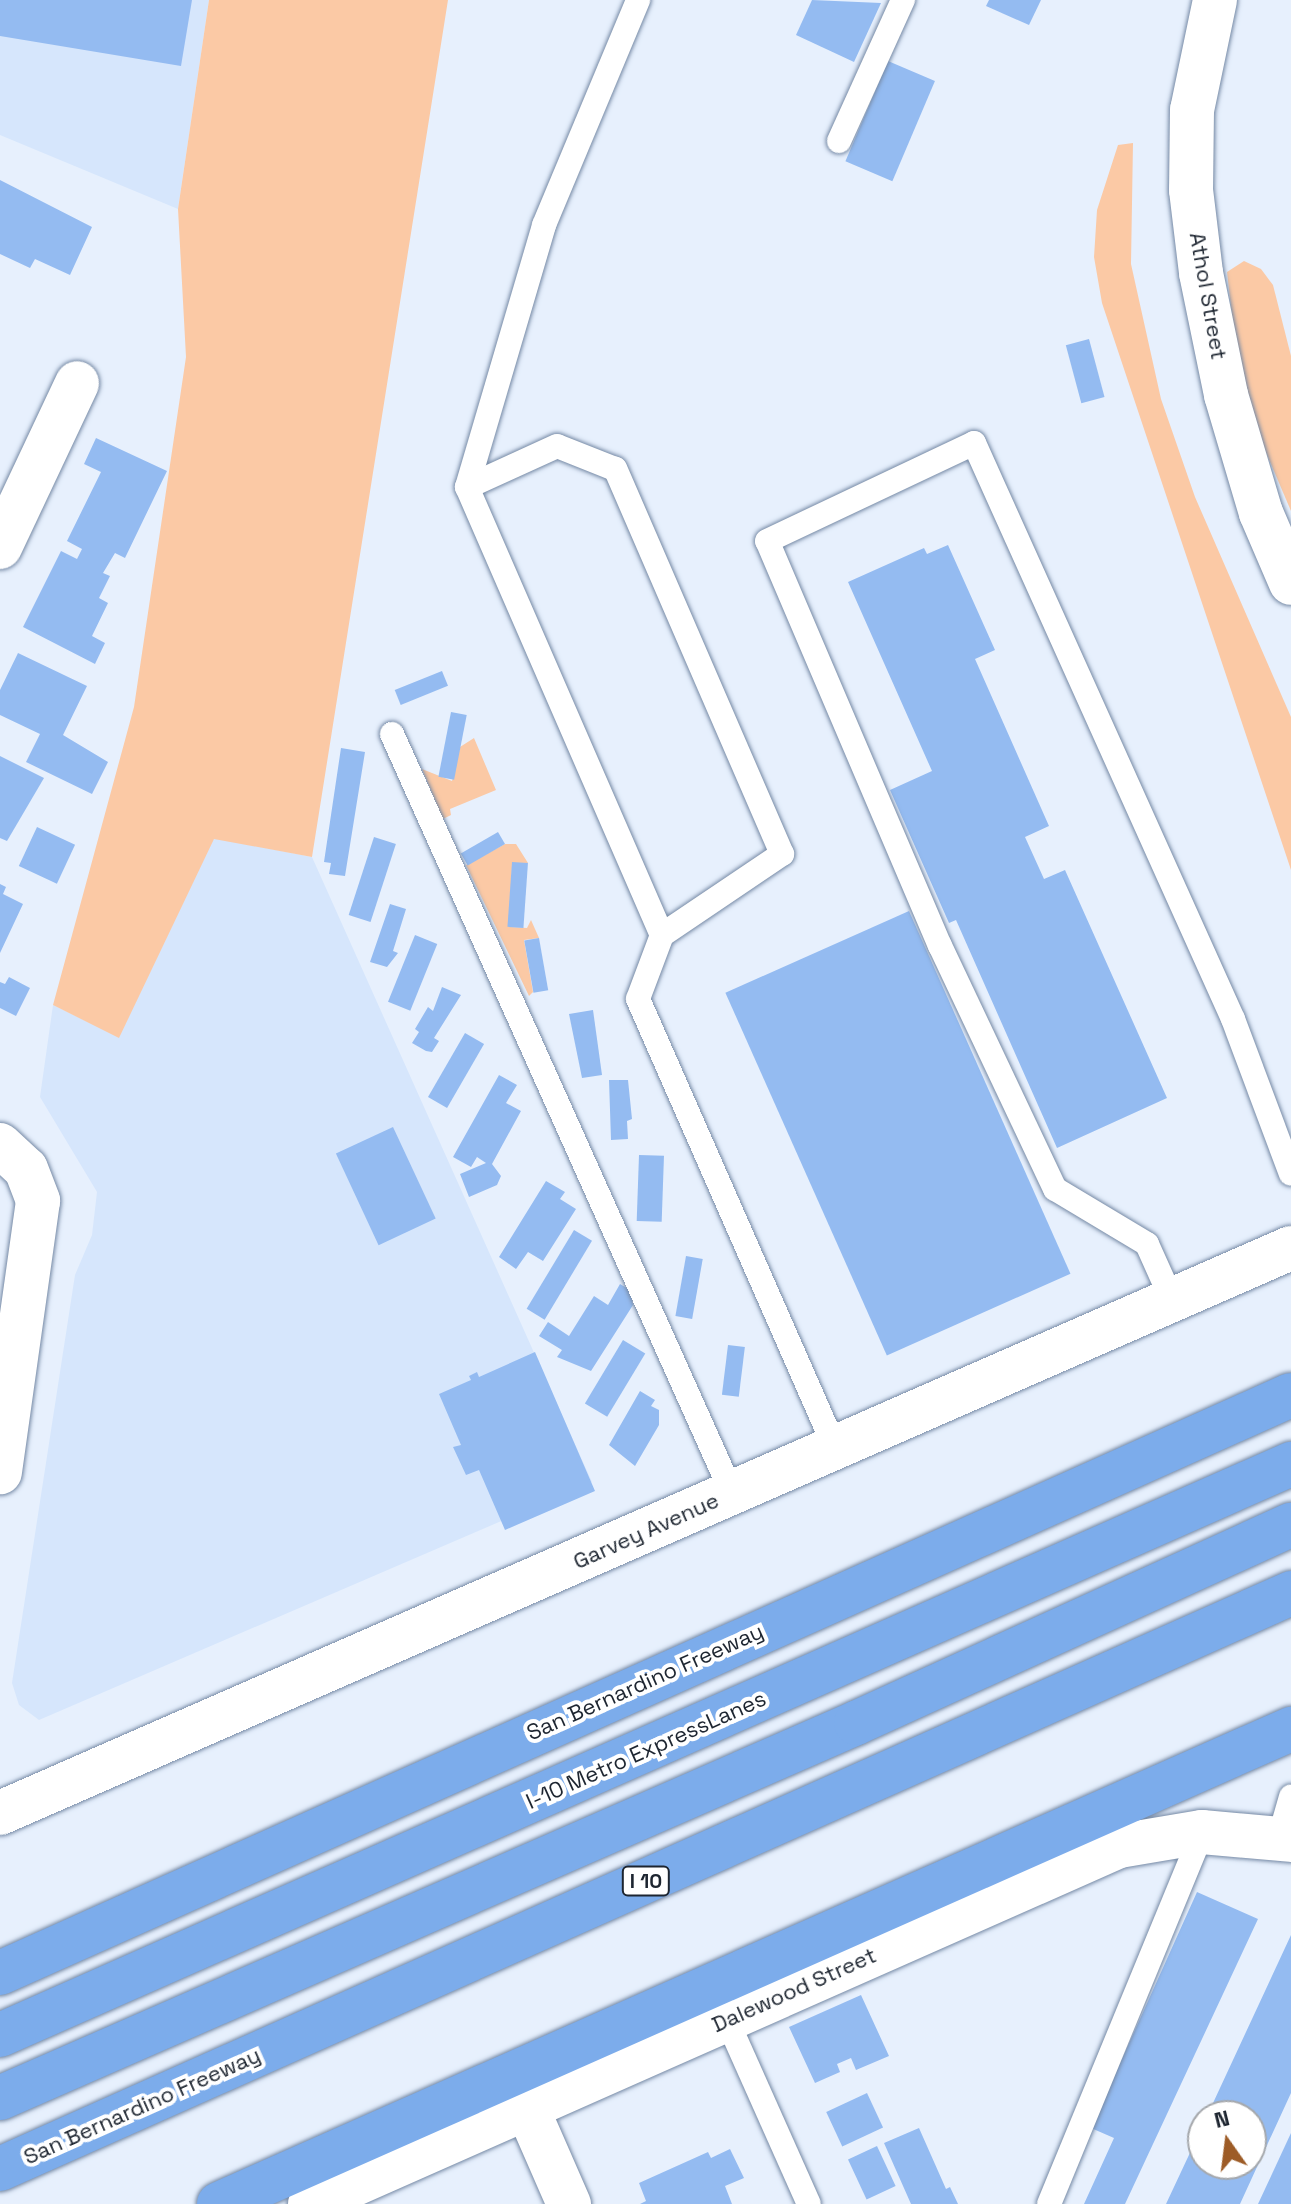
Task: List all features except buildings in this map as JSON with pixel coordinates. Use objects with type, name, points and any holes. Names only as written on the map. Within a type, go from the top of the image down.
[{"type":"highway","name":"San Bernardino Freeway","points":[[0,1973],[1291,1395]]},
{"type":"highway","name":"I-10 Metro ExpressLanes","points":[[0,2035],[1291,1464]]},
{"type":"highway","points":[[0,2098],[856,1723],[1291,1525]]},
{"type":"highway","name":"San Bernardino Freeway","points":[[0,2169],[1291,1593]]},
{"type":"highway","points":[[219,2204],[1291,1729]]},
{"type":"street","name":"Athol Street","points":[[1215,0],[1192,110],[1191,190],[1201,273],[1226,395],[1261,513],[1291,583]]},
{"type":"street","points":[[0,547],[77,383]]},
{"type":"street","points":[[0,1145],[26,1169],[38,1201],[0,1472]]},
{"type":"street","name":"Garvey Avenue","points":[[0,1813],[1291,1248]]},
{"type":"street","name":"Dalewood Street","points":[[310,2204],[1119,1846],[1202,1832],[1287,1824]]},
{"type":"street","points":[[527,2108],[569,2204]]},
{"type":"lane","points":[[638,0],[544,225],[467,487],[662,935]]},
{"type":"lane","points":[[839,141],[903,0]]},
{"type":"lane","points":[[1172,1300],[1147,1244],[1055,1189],[940,946],[767,541],[974,443],[1233,1019],[1291,1174]]},
{"type":"lane","points":[[467,487],[557,446],[615,469],[782,854],[662,935],[638,999],[835,1447]]},
{"type":"lane","points":[[392,734],[732,1493]]},
{"type":"lane","points":[[1049,2204],[1202,1832]]},
{"type":"lane","points":[[727,2020],[809,2204]]},
{"type":"shaded area","points":[[0,0],[209,0],[178,209],[0,135]]},
{"type":"shaded area","points":[[209,0],[448,0],[312,857],[214,839],[119,1038],[53,1005],[134,707],[186,357],[178,209]]},
{"type":"shaded area","points":[[1133,143],[1131,264],[1161,399],[1195,497],[1291,717],[1291,870],[1102,303],[1094,257],[1097,210],[1118,145]]},
{"type":"shaded area","points":[[1244,261],[1261,269],[1273,285],[1291,356],[1291,511],[1259,436],[1236,351],[1227,272]]},
{"type":"shaded area","points":[[474,738],[496,790],[450,809],[451,815],[443,819],[422,769],[452,781],[460,747]]},
{"type":"shaded area","points":[[214,838],[312,857],[592,1482],[39,1720],[19,1705],[12,1683],[75,1275],[92,1235],[97,1192],[40,1097],[53,1005],[119,1037]]},
{"type":"shaded area","points":[[505,844],[516,844],[528,863],[512,863],[511,927],[527,928],[531,920],[539,938],[524,940],[533,992],[529,996],[466,865]]}]
